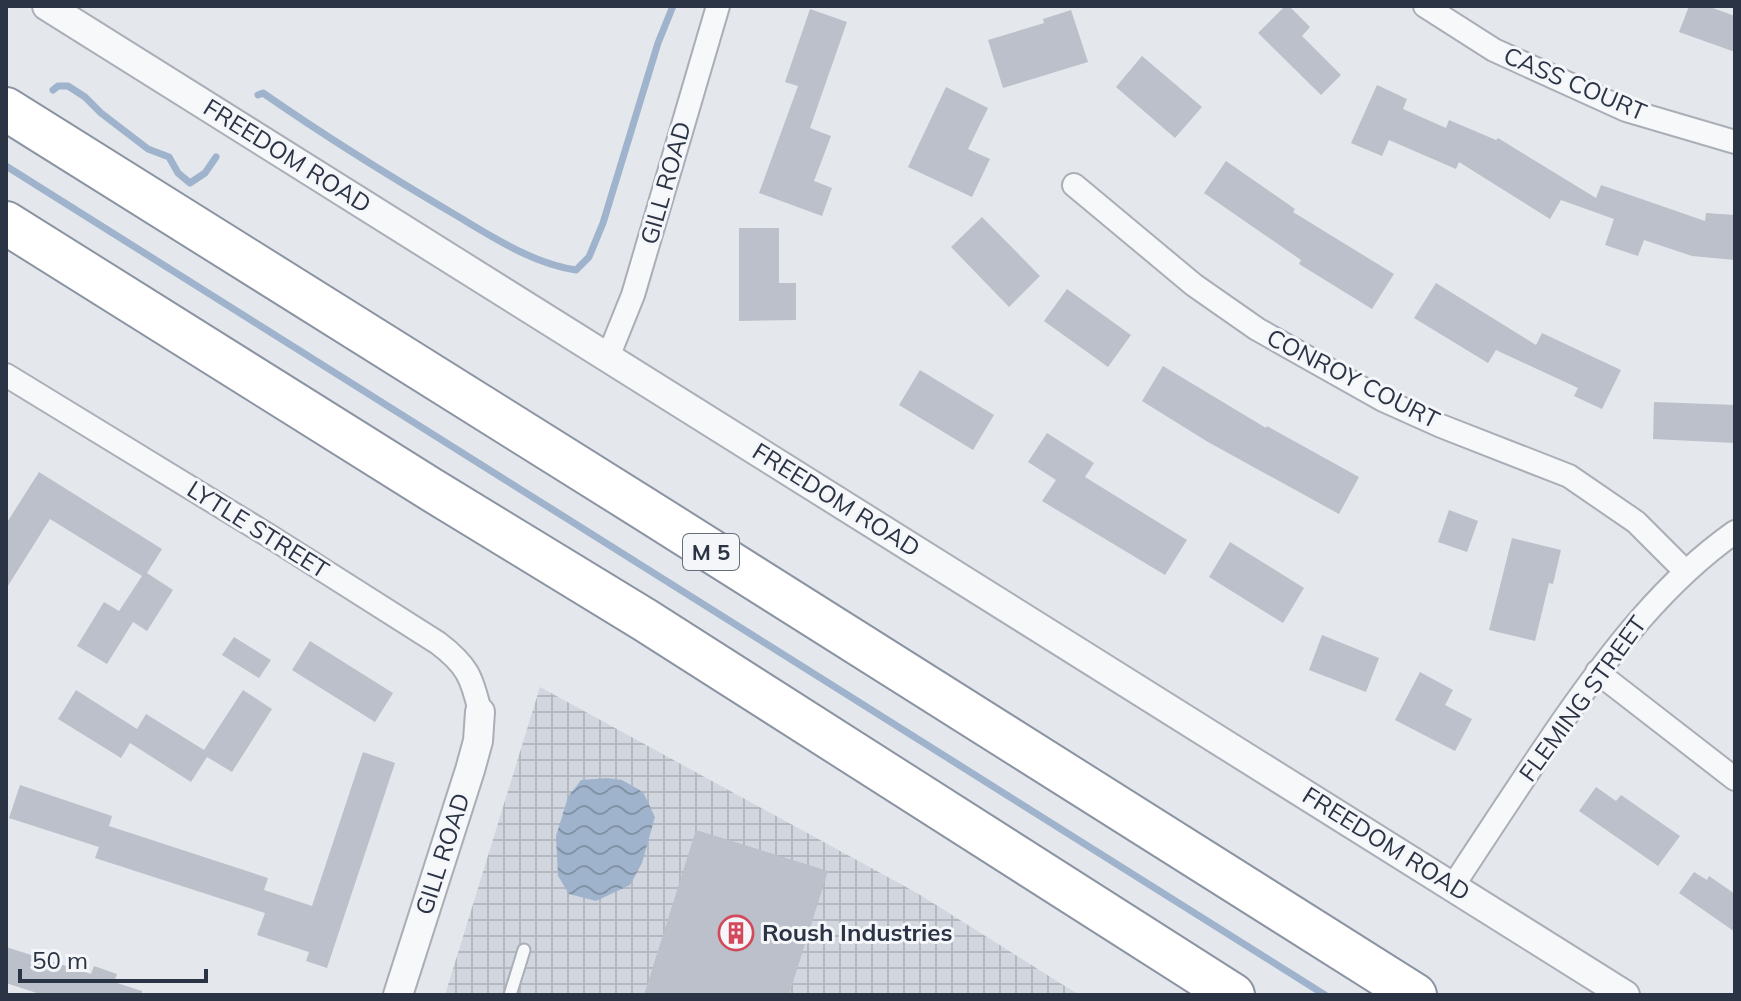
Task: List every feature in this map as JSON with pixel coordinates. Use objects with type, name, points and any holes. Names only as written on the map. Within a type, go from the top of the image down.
[{"type":"highway","name":"M 5","points":[[6,109],[471,398],[1415,995]]},
{"type":"highway","points":[[6,223],[645,620],[1233,995]]},
{"type":"street","name":"FREEDOM ROAD","points":[[47,6],[1625,995]]},
{"type":"street","name":"GILL ROAD","points":[[608,357],[633,295],[718,6]]},
{"type":"street","name":"CASS COURT","points":[[1425,6],[1494,50],[1626,110],[1735,142]]},
{"type":"street","name":"CONROY COURT","points":[[1074,185],[1194,285],[1257,329],[1383,400],[1569,476],[1636,522],[1686,572]]},
{"type":"street","name":"LYTLE STREET","points":[[6,375],[438,643],[454,655],[465,670],[474,685],[480,712]]},
{"type":"street","name":"FLEMING STREET","points":[[1453,886],[1597,672],[1638,621],[1686,572],[1735,532]]},
{"type":"street","points":[[1597,672],[1735,779]]},
{"type":"street","name":"GILL ROAD","points":[[398,995],[470,770],[478,741],[480,712]]},
{"type":"lane","points":[[510,995],[524,950]]},
{"type":"shaded area","points":[[540,687],[917,893],[1079,995],[445,995]]},
{"type":"water","points":[[581,780],[622,780],[643,792],[655,817],[642,863],[630,885],[596,901],[569,894],[558,876],[556,836],[568,797]]},
{"type":"building","points":[[1285,6],[1289,6],[1310,27],[1302,36],[1341,75],[1321,95],[1258,33]]},
{"type":"building","points":[[1689,6],[1707,6],[1735,16],[1735,52],[1679,32]]},
{"type":"building","points":[[810,9],[847,22],[810,128],[831,136],[814,181],[832,188],[822,216],[759,193],[798,86],[785,82]]},
{"type":"building","points":[[1071,10],[1088,62],[1003,88],[988,40],[1044,23],[1043,19]]},
{"type":"building","points":[[1142,56],[1202,107],[1175,138],[1116,87]]},
{"type":"building","points":[[1377,85],[1407,99],[1403,109],[1446,128],[1449,120],[1496,140],[1498,138],[1596,198],[1601,185],[1705,221],[1706,213],[1735,215],[1735,260],[1692,256],[1644,240],[1638,256],[1605,245],[1614,219],[1561,200],[1550,219],[1459,162],[1456,169],[1389,140],[1382,156],[1351,143]]},
{"type":"building","points":[[946,87],[988,108],[968,149],[990,159],[972,197],[908,167]]},
{"type":"building","points":[[1226,161],[1295,209],[1293,212],[1394,274],[1372,309],[1299,264],[1301,260],[1204,193]]},
{"type":"building","points":[[982,217],[1040,276],[1009,307],[951,247]]},
{"type":"building","points":[[739,228],[779,228],[779,283],[796,283],[796,320],[739,321]]},
{"type":"building","points":[[1436,283],[1536,345],[1542,333],[1621,370],[1602,409],[1574,396],[1578,388],[1496,350],[1488,363],[1414,318]]},
{"type":"building","points":[[1067,289],[1131,335],[1108,367],[1044,321]]},
{"type":"building","points":[[1163,366],[1266,428],[1359,477],[1339,514],[1208,442],[1142,401]]},
{"type":"building","points":[[920,370],[994,415],[973,450],[899,405]]},
{"type":"building","points":[[1654,402],[1735,405],[1735,443],[1653,439]]},
{"type":"building","points":[[1047,433],[1094,463],[1085,477],[1187,540],[1165,575],[1042,501],[1056,480],[1028,462]]},
{"type":"building","points":[[39,472],[162,549],[147,573],[173,590],[147,631],[133,622],[107,664],[77,646],[104,602],[119,611],[142,576],[50,519],[6,589],[6,524]]},
{"type":"building","points":[[1449,510],[1478,521],[1467,552],[1438,542]]},
{"type":"building","points":[[1512,538],[1561,550],[1553,584],[1549,583],[1535,641],[1489,630]]},
{"type":"building","points":[[1230,542],[1304,588],[1283,623],[1209,577]]},
{"type":"building","points":[[1322,635],[1379,658],[1366,692],[1309,670]]},
{"type":"building","points":[[234,637],[271,660],[259,678],[222,655]]},
{"type":"building","points":[[310,641],[393,693],[375,722],[292,670]]},
{"type":"building","points":[[1420,672],[1453,690],[1445,705],[1472,719],[1455,751],[1395,720]]},
{"type":"building","points":[[76,690],[137,729],[146,714],[204,750],[243,690],[272,709],[232,772],[207,757],[191,782],[130,743],[121,758],[58,719]]},
{"type":"building","points":[[363,752],[395,763],[327,968],[306,961],[309,952],[257,935],[265,913],[95,858],[99,847],[9,818],[20,785],[112,816],[109,826],[268,878],[264,890],[312,906]]},
{"type":"building","points":[[1596,787],[1616,801],[1621,795],[1680,836],[1658,866],[1579,811]]},
{"type":"building","name":"Roush Industries","points":[[696,830],[828,871],[789,995],[644,995]]},
{"type":"building","points":[[1694,872],[1707,880],[1709,876],[1735,894],[1735,932],[1679,893]]},
{"type":"building","points":[[6,947],[91,974],[94,966],[117,974],[114,982],[142,991],[142,995],[43,995],[6,983]]},
{"type":"waterway","points":[[258,95],[263,93],[357,155],[498,240],[543,262],[576,270],[589,257],[603,223],[658,43],[673,6]]},
{"type":"waterway","points":[[53,90],[58,86],[68,86],[85,97],[148,149],[169,157],[178,173],[190,183],[205,173],[216,157]]},
{"type":"waterway","points":[[6,166],[1325,995]]},
{"type":"place","name":"Roush Industries","points":[[736,933]]}]
